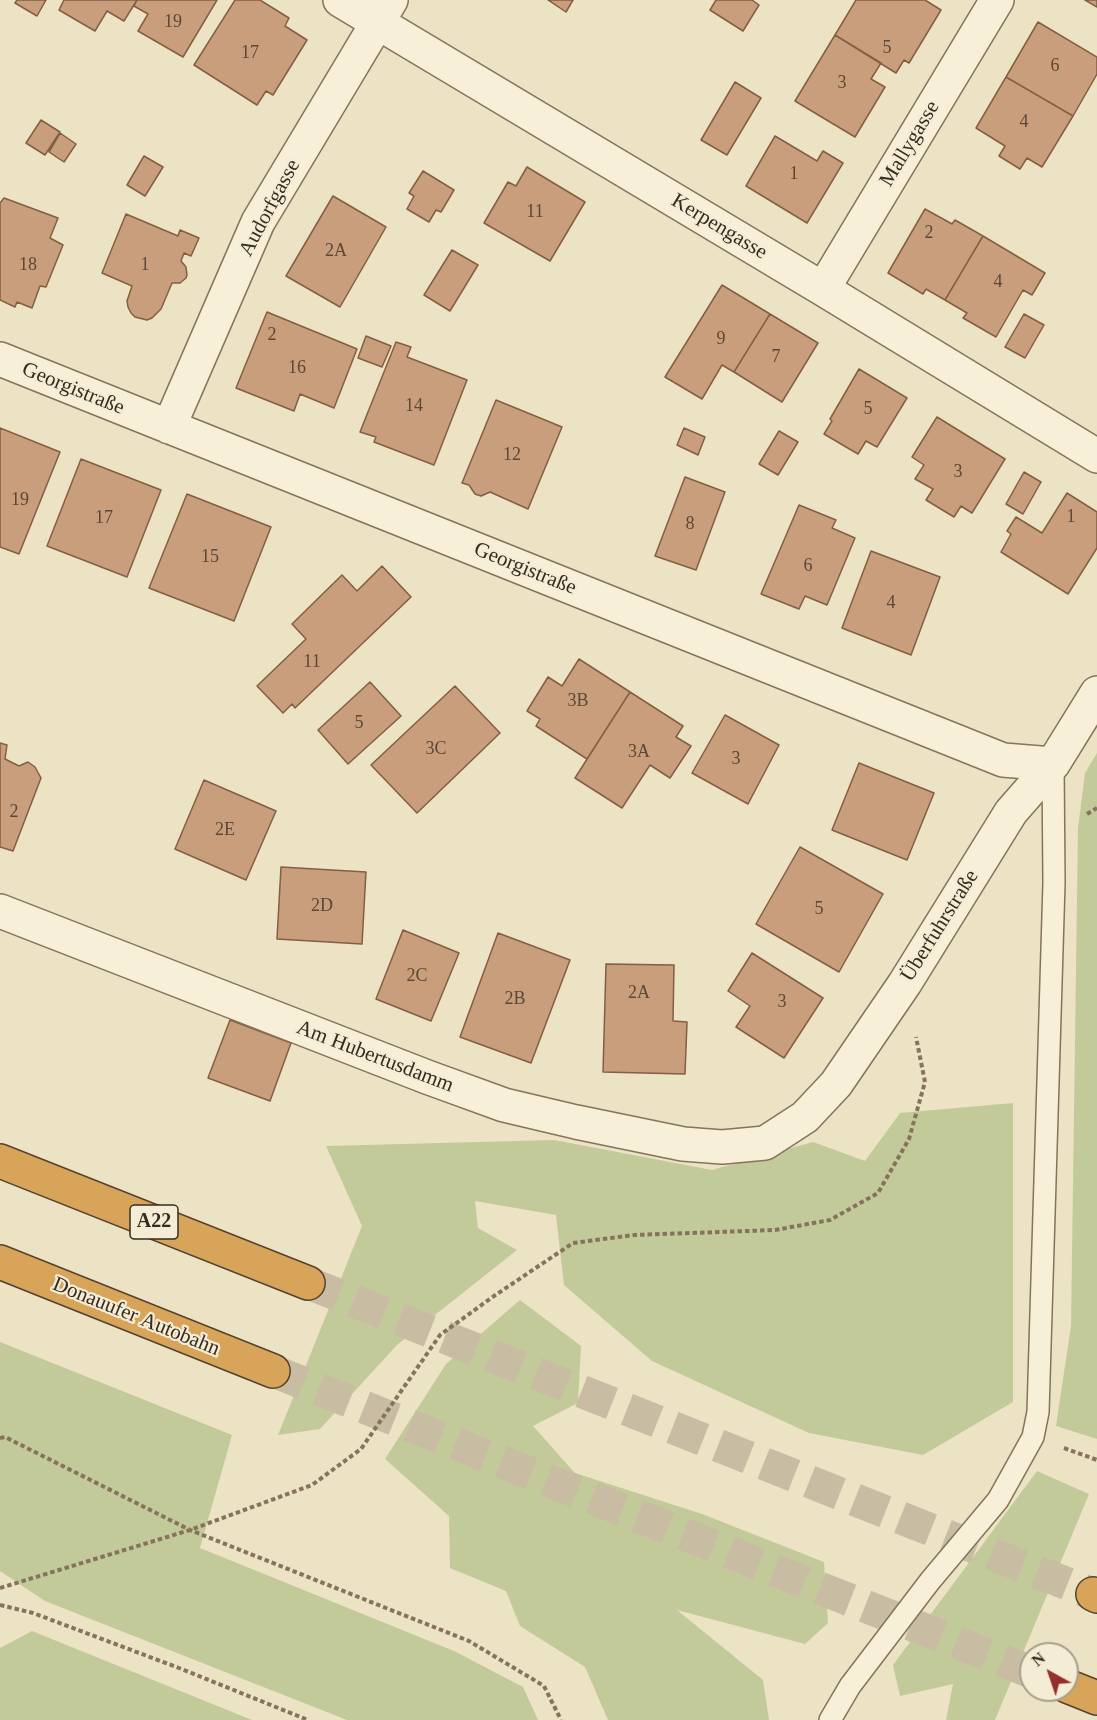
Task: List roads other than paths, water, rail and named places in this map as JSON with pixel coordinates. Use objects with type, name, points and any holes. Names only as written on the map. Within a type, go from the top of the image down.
[{"type":"highway","name":"A22","points":[[0,1161],[308,1283]]},
{"type":"highway","name":"Donauufer Autobahn","points":[[0,1262],[273,1371]]},
{"type":"highway","points":[[1079,1691],[1097,1698]]},
{"type":"street","name":"Kerpengasse","points":[[340,0],[384,11],[823,289],[1097,456]]},
{"type":"street","name":"Mallygasse","points":[[823,289],[997,0]]},
{"type":"street","name":"Audorfgasse","points":[[169,427],[258,222],[384,11]]},
{"type":"street","name":"Georgistraße","points":[[0,359],[1003,760],[1053,764]]},
{"type":"street","name":"Überfuhrstraße","points":[[765,1143],[806,1117],[836,1084],[905,983],[1011,812],[1053,764],[1097,693]]},
{"type":"street","name":"Am Hubertusdamm","points":[[0,911],[504,1105],[683,1144],[722,1147],[765,1143]]},
{"type":"lane","points":[[830,1720],[850,1686],[930,1581],[998,1500],[1033,1437],[1038,1412],[1054,883],[1053,764]]},
{"type":"tunnel","points":[[308,1283],[1093,1594]]},
{"type":"tunnel","points":[[273,1371],[1019,1667]]}]
